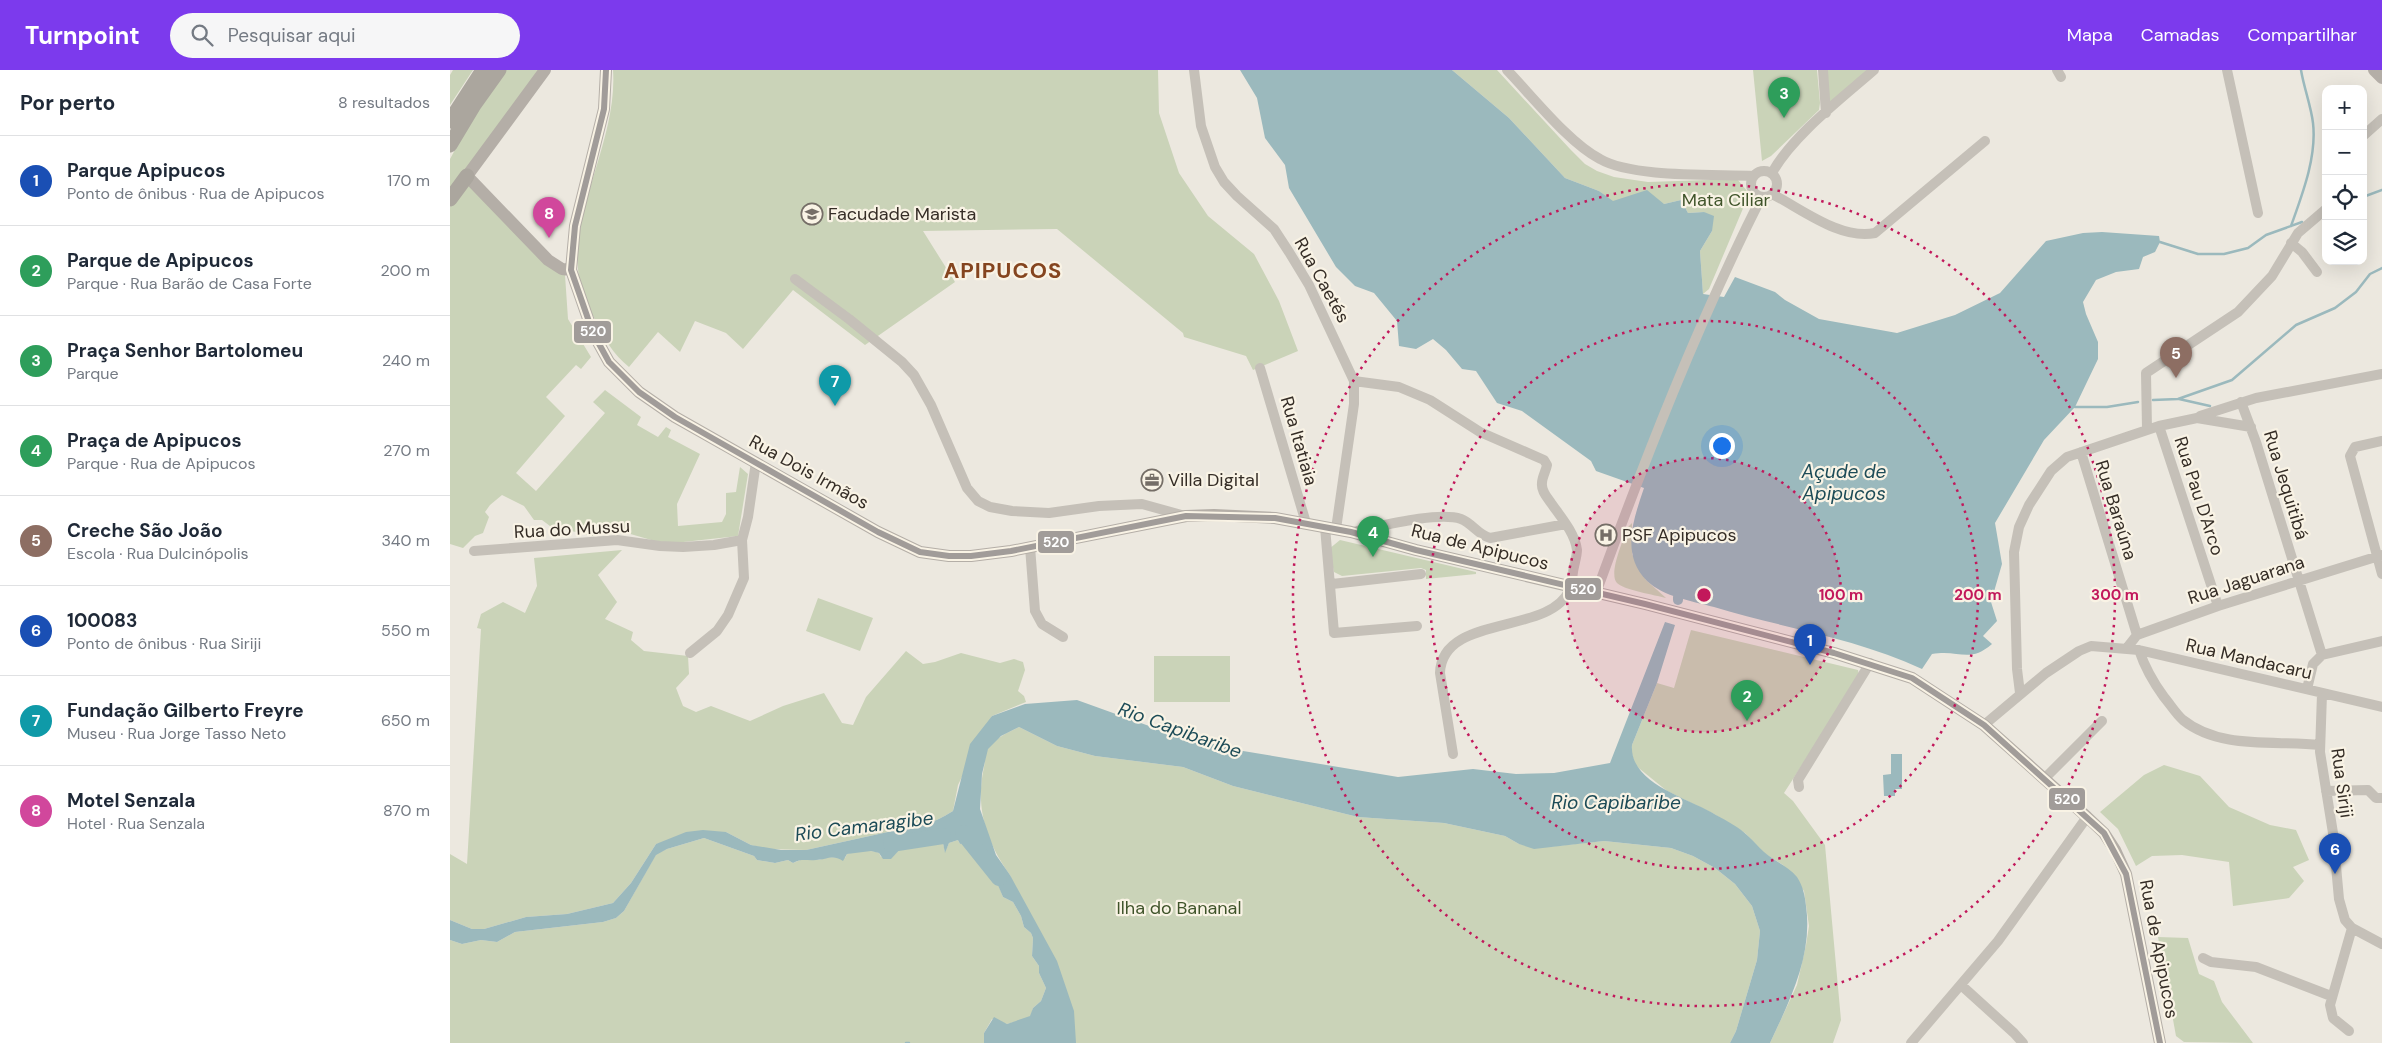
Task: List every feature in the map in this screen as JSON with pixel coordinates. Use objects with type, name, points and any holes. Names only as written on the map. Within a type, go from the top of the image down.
[{"type":"highway","points":[[450,121],[483,70]]},
{"type":"highway","points":[[450,145],[474,104],[499,70]]},
{"type":"highway","points":[[450,199],[467,176]]},
{"type":"main road","points":[[544,70],[467,176],[548,260],[562,269],[571,270]]},
{"type":"main road","name":"Rua Dois Irmãos","points":[[606,70],[604,109],[575,226],[571,270],[593,333],[608,362],[621,377],[639,392],[675,417],[878,532],[920,552],[949,556],[971,556],[1030,547],[1186,516],[1247,516],[1320,526]]},
{"type":"main road","points":[[2374,70],[2382,78]]},
{"type":"main road","name":"Rua de Apipucos","points":[[1320,526],[1645,604],[1870,663],[1912,678],[1984,724],[2104,833],[2116,850],[2126,874],[2160,1043]]},
{"type":"street","name":"Rua Caetés","points":[[1194,70],[1201,126],[1215,167],[1231,189],[1274,229],[1309,285],[1354,380],[1354,404],[1320,526]]},
{"type":"street","points":[[1506,70],[1574,140],[1598,159],[1614,166],[1638,171],[1754,176]]},
{"type":"street","points":[[1823,70],[1826,113]]},
{"type":"street","points":[[1772,173],[1779,161],[1826,113],[1874,70]]},
{"type":"street","points":[[2227,70],[2258,213]]},
{"type":"street","points":[[2367,132],[2382,119]]},
{"type":"street","points":[[1596,593],[1633,492],[1724,271],[1761,198],[1774,194],[1833,226],[1857,235],[1875,233],[1985,141]]},
{"type":"street","points":[[1761,198],[1754,190],[1754,176],[1759,171],[1772,173]]},
{"type":"street","points":[[1772,173],[1776,184],[1774,194]]},
{"type":"street","points":[[2147,429],[2146,373],[2238,312],[2272,276],[2291,243],[2305,225],[2322,212]]},
{"type":"street","points":[[2291,243],[2302,252],[2317,272]]},
{"type":"street","points":[[795,279],[849,318],[902,362],[914,375],[930,405],[967,488],[978,501],[990,507],[1012,511],[1049,513],[1099,506],[1142,504],[1186,516]]},
{"type":"street","name":"Rua Itatiaia","points":[[1260,368],[1320,526]]},
{"type":"street","points":[[1984,724],[2020,694],[2017,670],[2013,578],[2014,552],[2019,528],[2029,505],[2051,471],[2067,457],[2147,429],[2197,418],[2241,402],[2382,374]]},
{"type":"street","points":[[1354,380],[1399,387],[1430,400],[1480,432],[1544,460],[1547,465],[1541,482],[1543,491],[1566,524],[1577,550],[1570,587],[1566,596],[1546,611],[1470,634],[1460,640],[1444,655],[1440,664],[1453,754]]},
{"type":"street","name":"Rua Jequitibá","points":[[2241,402],[2251,427],[2322,655]]},
{"type":"street","points":[[2197,418],[2251,427]]},
{"type":"street","name":"Rua Pau D'Arco","points":[[2159,426],[2218,606]]},
{"type":"street","points":[[2382,441],[2355,447],[2350,456],[2379,555],[2382,574]]},
{"type":"street","name":"Rua Baraúna","points":[[2081,452],[2137,635]]},
{"type":"street","points":[[690,653],[717,632],[728,615],[744,578],[742,540],[756,462]]},
{"type":"street","points":[[1351,532],[1415,520],[1453,517],[1468,523],[1490,538],[1566,524]]},
{"type":"street","points":[[1320,526],[1332,584],[1334,633],[1417,626]]},
{"type":"street","name":"Rua do Mussu","points":[[474,551],[617,540],[683,547],[714,546],[742,540]]},
{"type":"street","points":[[1030,547],[1035,611],[1042,624],[1063,637]]},
{"type":"street","name":"Rua Jaguarana","points":[[2137,635],[2218,606],[2379,555]]},
{"type":"street","points":[[1332,584],[1421,574]]},
{"type":"street","points":[[2126,649],[2137,635]]},
{"type":"street","points":[[2307,689],[2313,664],[2322,655],[2382,641]]},
{"type":"street","name":"Rua Mandacaru","points":[[2020,694],[2085,648],[2109,647],[2140,650],[2382,707]]},
{"type":"street","points":[[2140,650],[2145,669],[2165,698],[2183,720],[2198,729],[2217,737],[2235,741],[2320,745]]},
{"type":"street","points":[[1799,787],[1798,780],[1870,663]]},
{"type":"street","name":"Rua Siriji","points":[[2322,694],[2320,745],[2339,899],[2345,920],[2352,928]]},
{"type":"street","points":[[2044,779],[2102,721]]},
{"type":"street","points":[[2326,791],[2368,790],[2376,798],[2382,798]]},
{"type":"street","points":[[1912,1043],[1998,941],[2087,817]]},
{"type":"street","points":[[2349,1031],[2333,1018],[2330,1012],[2331,996],[2352,928],[2382,944]]},
{"type":"street","points":[[2203,958],[2211,962],[2256,967],[2331,996]]},
{"type":"street","points":[[1961,985],[2023,1043]]},
{"type":"green space","points":[[453,70],[473,70],[450,105],[450,75]]},
{"type":"green space","points":[[506,70],[541,70],[450,192],[450,159],[478,108]]},
{"type":"green space","points":[[613,70],[1158,70],[1159,113],[1179,173],[1208,216],[1254,254],[1279,301],[1298,351],[1253,370],[1246,356],[1184,337],[1183,333],[1057,229],[923,231],[955,282],[865,345],[793,290],[743,349],[726,333],[695,321],[680,352],[658,332],[629,367],[610,346],[589,307],[580,283],[578,257],[580,231],[586,204],[608,124]]},
{"type":"green space","name":"Mata Ciliar","points":[[1452,70],[1497,70],[1570,149],[1585,164],[1597,171],[1614,177],[1648,182],[1737,179],[1748,192],[1747,199],[1709,289],[1703,294],[1700,251],[1712,231],[1704,212],[1688,213],[1681,200],[1664,204],[1628,197],[1613,202],[1599,191],[1565,178],[1509,118]]},
{"type":"green space","points":[[1753,70],[1817,70],[1819,110],[1771,156],[1762,161]]},
{"type":"green space","points":[[1826,70],[1874,70],[1829,110]]},
{"type":"green space","points":[[468,182],[565,275],[568,319],[591,357],[581,369],[576,365],[546,397],[565,416],[516,473],[536,491],[605,413],[593,402],[605,390],[641,417],[637,425],[658,437],[666,427],[671,430],[668,437],[700,454],[677,504],[678,526],[722,522],[726,514],[726,493],[736,492],[740,467],[748,474],[738,536],[665,544],[596,524],[593,536],[550,526],[542,520],[534,520],[524,506],[502,495],[485,512],[489,517],[483,533],[475,536],[463,548],[450,544],[450,207]]},
{"type":"green space","points":[[1632,523],[1632,554],[1646,580],[1666,598],[1626,588],[1617,583],[1614,572],[1615,564],[1628,527]]},
{"type":"green space","points":[[1340,540],[1476,572],[1476,574],[1426,579],[1426,570],[1421,568],[1342,576],[1334,572],[1329,549]]},
{"type":"green space","points":[[622,550],[598,575],[617,602],[605,619],[633,632],[631,640],[644,651],[688,656],[689,674],[676,688],[683,706],[696,712],[711,706],[750,721],[783,706],[824,693],[842,723],[853,725],[866,697],[906,651],[923,664],[961,653],[1000,663],[1014,659],[1023,662],[1025,670],[1018,691],[1024,696],[1026,702],[992,716],[958,785],[953,811],[930,823],[806,850],[767,849],[751,845],[726,832],[656,844],[631,883],[613,903],[567,914],[526,917],[484,929],[472,929],[450,920],[450,854],[467,864],[481,629],[477,628],[481,614],[503,602],[525,613],[537,586],[534,558]]},
{"type":"green space","points":[[818,598],[873,618],[860,651],[806,631]]},
{"type":"green space","points":[[1691,630],[1858,670],[1859,676],[1784,793],[1793,801],[1825,845],[1841,1020],[1833,1043],[1770,1043],[1797,985],[1806,945],[1809,926],[1804,891],[1783,865],[1764,853],[1745,833],[1714,814],[1667,791],[1635,765],[1632,745],[1657,683],[1674,688]]},
{"type":"green space","points":[[1154,656],[1230,656],[1230,702],[1154,702]]},
{"type":"green space","name":"Ilha do Bananal","points":[[1019,727],[1057,746],[1095,756],[1183,767],[1233,786],[1358,817],[1444,823],[1505,836],[1519,844],[1547,847],[1604,841],[1671,848],[1693,856],[1715,868],[1735,884],[1752,906],[1760,931],[1757,960],[1736,1031],[1730,1043],[1066,1043],[1065,1023],[1010,875],[989,837],[982,810],[982,782],[987,750],[998,738]]},
{"type":"green space","points":[[2164,765],[2200,776],[2229,807],[2270,825],[2296,830],[2309,860],[2293,867],[2304,881],[2289,898],[2233,906],[2229,862],[2182,855],[2152,856],[2136,866],[2118,829],[2100,812],[2144,775]]},
{"type":"green space","points":[[918,837],[923,840],[943,843],[945,852],[949,843],[958,840],[960,844],[972,846],[984,854],[987,857],[985,865],[994,873],[1003,897],[1013,902],[1021,916],[1024,927],[1031,933],[1033,938],[1032,956],[1039,966],[1039,973],[1046,988],[1041,1001],[1033,1008],[1031,1016],[1026,1019],[1007,1024],[992,1019],[984,1033],[984,1043],[450,1043],[450,940],[462,944],[481,940],[497,942],[515,932],[603,922],[616,918],[624,911],[656,854],[704,838],[754,856],[757,860],[775,863],[788,860],[793,863],[805,858],[819,860],[828,857],[845,858],[847,854],[863,851],[879,853],[881,857],[894,855],[903,846]]},
{"type":"green space","points":[[2158,937],[2188,938],[2199,974],[2214,981],[2222,1002],[2253,1043],[2184,1042],[2176,1036]]},
{"type":"water","name":"Açude de Apipucos","points":[[1240,70],[1452,70],[1509,118],[1565,178],[1599,191],[1613,201],[1647,190],[1664,204],[1681,200],[1688,213],[1704,212],[1714,216],[1712,231],[1700,251],[1703,294],[1724,297],[1735,277],[1775,292],[1785,300],[1819,319],[1897,333],[1955,315],[2000,293],[2046,241],[2083,233],[2102,232],[2159,236],[2160,242],[2155,252],[2143,257],[2139,269],[2116,272],[2096,280],[2083,302],[2098,342],[2098,359],[2075,407],[2044,440],[1995,523],[2002,564],[1991,602],[1997,621],[1983,636],[1992,644],[1984,650],[1970,655],[1932,654],[1922,669],[1897,658],[1846,641],[1670,595],[1647,581],[1634,559],[1632,548],[1633,523],[1644,488],[1596,471],[1591,461],[1522,411],[1497,403],[1476,371],[1462,369],[1446,350],[1433,339],[1416,349],[1399,346],[1397,321],[1374,293],[1355,286],[1336,267],[1289,188],[1285,165],[1265,138],[1257,98]]},
{"type":"water","name":"Rio Capibaribe","points":[[1665,622],[1675,625],[1657,683],[1632,745],[1634,759],[1640,770],[1650,780],[1741,830],[1764,852],[1797,877],[1804,895],[1807,924],[1803,960],[1792,994],[1770,1043],[1730,1043],[1736,1031],[1757,960],[1760,931],[1752,906],[1735,884],[1715,868],[1693,856],[1671,848],[1604,841],[1534,849],[1519,844],[1505,836],[1444,823],[1358,817],[1233,786],[1183,767],[1095,756],[1057,746],[1019,727],[1001,736],[988,749],[982,774],[980,809],[996,855],[1010,875],[1057,961],[1074,1011],[1076,1043],[984,1043],[984,1033],[994,1017],[1007,1024],[1030,1016],[1033,1008],[1041,1001],[1046,988],[1039,973],[1039,966],[1032,956],[1033,938],[1031,933],[1024,927],[1021,916],[1013,902],[1003,897],[992,871],[982,866],[986,863],[987,857],[985,854],[978,854],[978,849],[964,843],[960,844],[958,840],[949,843],[945,853],[943,843],[923,840],[918,837],[903,846],[891,859],[883,859],[879,853],[871,851],[847,854],[843,861],[833,858],[802,860],[793,863],[788,860],[775,863],[757,860],[754,856],[704,838],[667,849],[656,855],[624,911],[616,918],[603,922],[515,932],[497,942],[481,940],[462,944],[450,940],[450,920],[472,929],[484,929],[526,917],[567,914],[613,903],[631,883],[656,844],[686,832],[703,830],[726,832],[751,845],[781,850],[806,850],[934,821],[953,811],[970,744],[992,716],[1025,704],[1077,700],[1163,731],[1237,750],[1398,777],[1473,769],[1516,774],[1554,773],[1610,763]]},
{"type":"water","points":[[1891,754],[1902,754],[1902,789],[1895,789],[1895,796],[1884,796],[1883,775],[1891,774]]},
{"type":"waterway","points":[[2291,226],[2308,176],[2314,136],[2312,117],[2301,70]]},
{"type":"waterway","points":[[2367,196],[2382,190]]},
{"type":"waterway","points":[[2160,242],[2198,254],[2224,254],[2248,248],[2266,235],[2302,222]]},
{"type":"waterway","points":[[2153,400],[2178,399],[2232,380],[2296,325],[2335,308],[2356,292],[2370,274],[2382,268]]},
{"type":"waterway","points":[[2179,399],[2210,406]]},
{"type":"waterway","points":[[2075,407],[2107,407],[2138,402]]},
{"type":"waterway","name":"Rio Capibaribe","points":[[963,833],[999,878]]},
{"type":"waterway","name":"Rio Camaragibe","points":[[891,844],[943,836]]},
{"type":"transit line","name":"520","points":[[606,70],[604,109],[575,226],[571,270],[593,333],[609,362],[639,392],[675,417],[878,532],[920,552],[949,556],[971,556],[1011,551],[1186,516],[1275,518],[1351,532],[1416,550],[1645,604],[1834,653],[1912,678],[1984,725],[2104,833],[2126,874],[2160,1043]]},
{"type":"place","name":"Praça Senhor Bartolomeu","points":[[1784,118]]},
{"type":"place","name":"Facudade Marista","points":[[812,214]]},
{"type":"place","name":"Motel Senzala","points":[[549,238]]},
{"type":"place","name":"Creche São João","points":[[2176,378]]},
{"type":"place","name":"Fundação Gilberto Freyre","points":[[835,406]]},
{"type":"place","name":"Villa Digital","points":[[1152,480]]},
{"type":"place","name":"PSF Apipucos","points":[[1606,535]]},
{"type":"place","name":"Praça de Apipucos","points":[[1373,557]]},
{"type":"place","name":"Parque Apipucos","points":[[1810,665]]},
{"type":"place","name":"Parque de Apipucos","points":[[1747,721]]},
{"type":"place","name":"100083","points":[[2335,874]]},
{"type":"district","name":"APIPUCOS","points":[[1003,270]]}]
